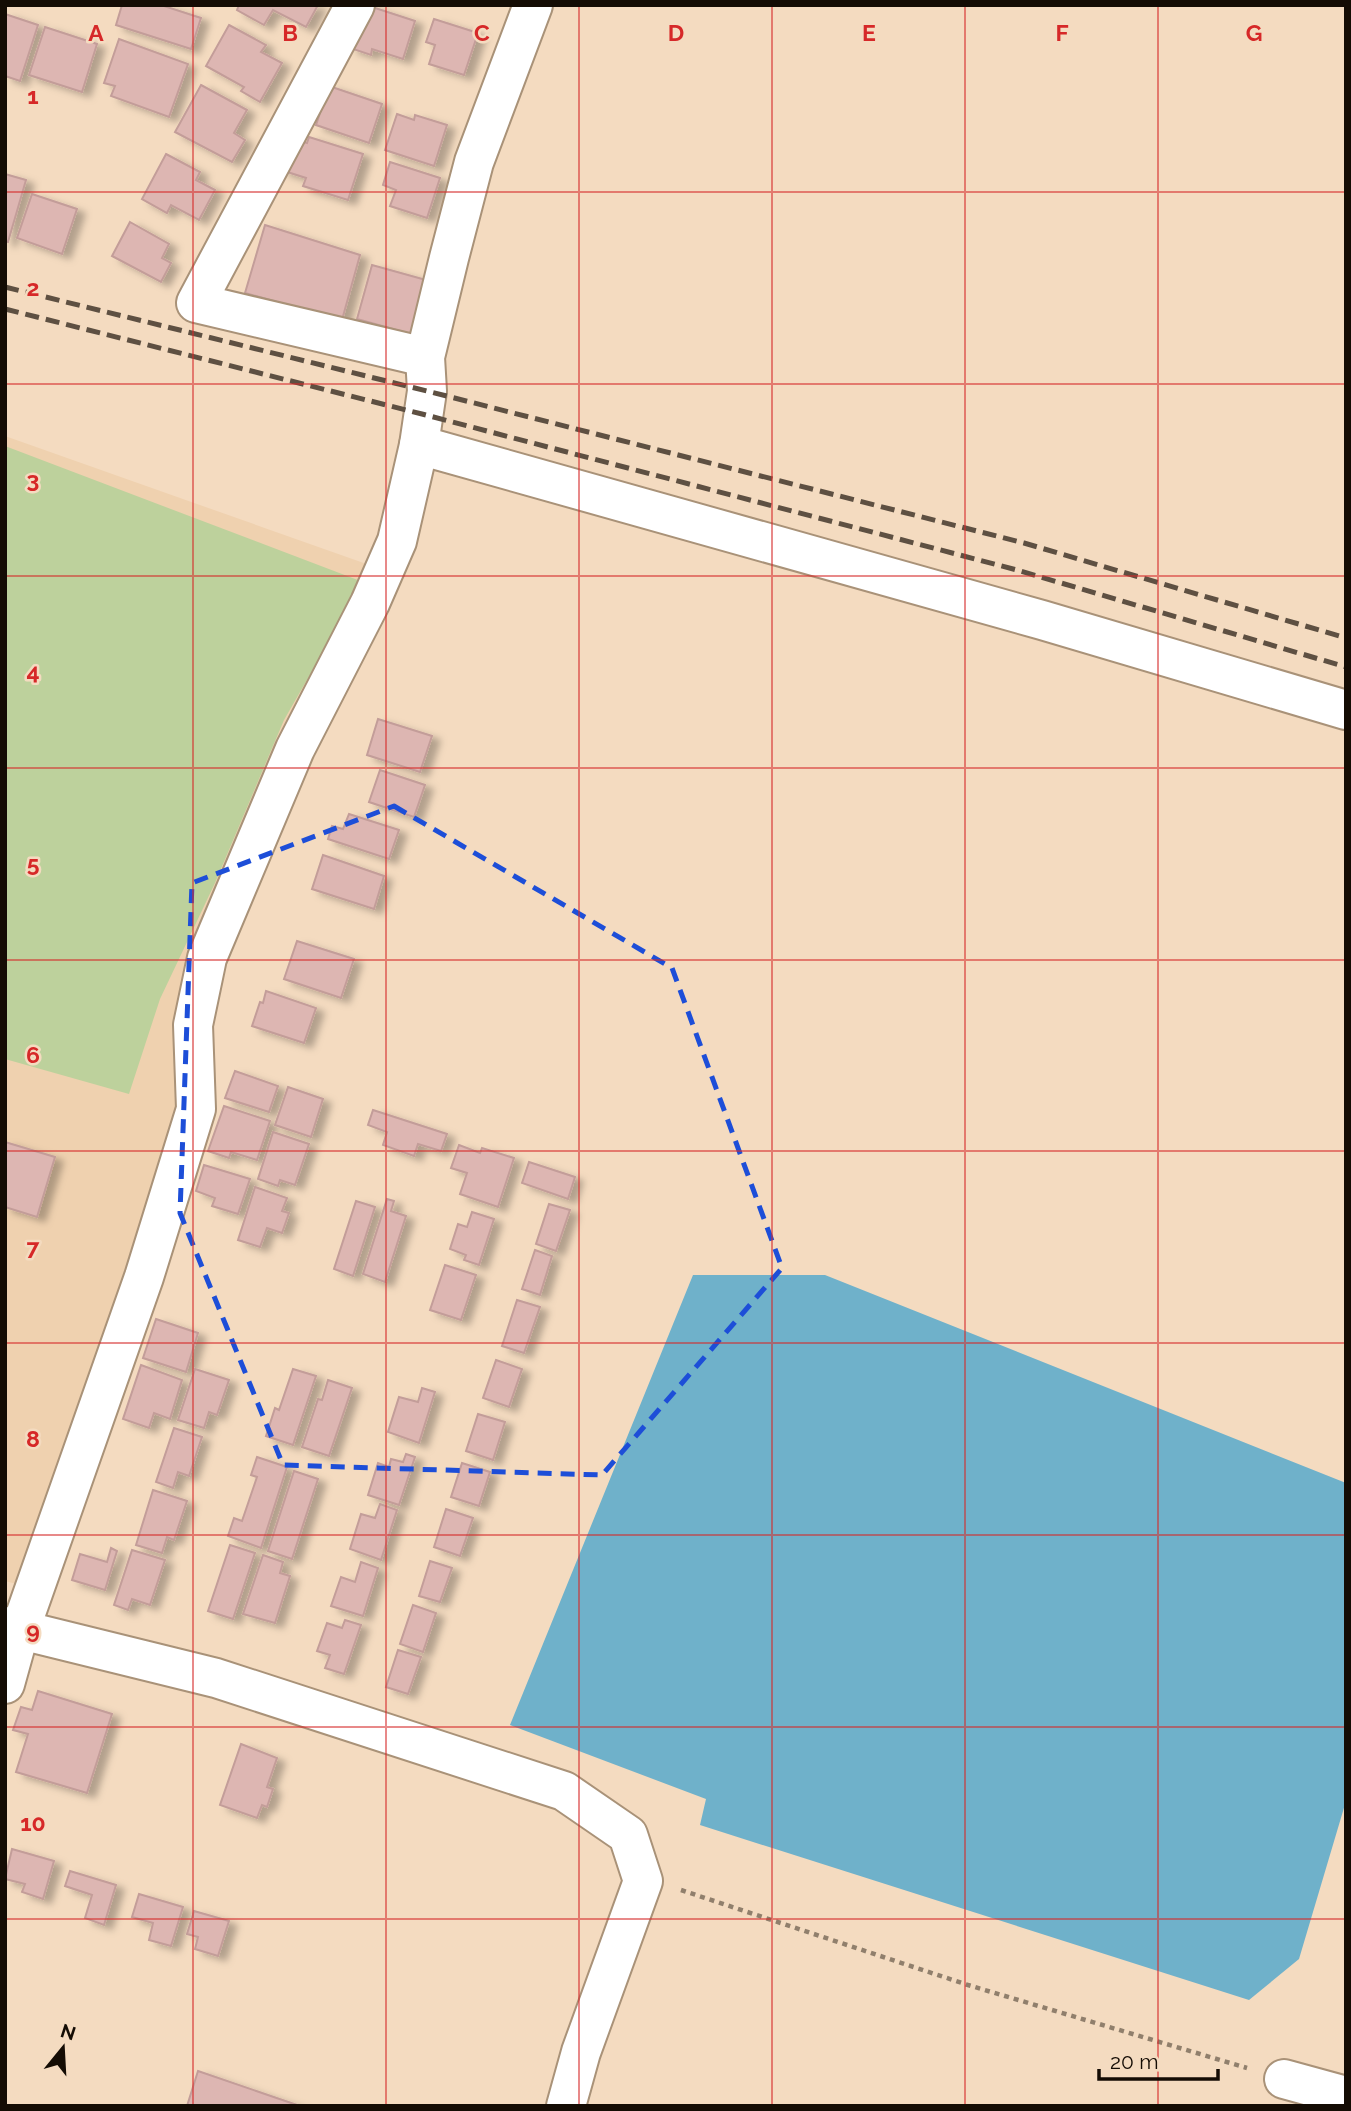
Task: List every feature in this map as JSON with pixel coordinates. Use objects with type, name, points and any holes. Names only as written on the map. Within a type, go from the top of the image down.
[{"type":"street","points":[[355,5],[196,303],[425,357]]},
{"type":"street","points":[[5,1684],[13,1628],[144,1277],[196,1109],[193,1026],[207,958],[295,749],[370,603],[397,541],[419,445],[428,391],[425,357],[474,162],[533,5]]},
{"type":"street","points":[[419,445],[1029,616],[1346,710]]},
{"type":"street","points":[[13,1628],[216,1678],[564,1791],[628,1835],[643,1881],[581,2052],[566,2106]]},
{"type":"street","points":[[1284,2078],[1346,2096]]},
{"type":"path","points":[[643,1881],[679,1890],[968,1985],[1284,2078]]},
{"type":"highlighted area","points":[[394,806],[672,968],[782,1268],[602,1475],[283,1465],[180,1213],[192,883]]},
{"type":"shaded area","points":[[5,436],[375,567],[267,784],[176,1148],[24,1586],[5,1581]]},
{"type":"green space","points":[[5,446],[363,582],[284,720],[215,883],[160,999],[129,1094],[5,1059]]},
{"type":"water","points":[[693,1275],[825,1275],[1346,1483],[1346,1801],[1299,1959],[1249,2000],[700,1825],[706,1799],[510,1725]]},
{"type":"building","points":[[122,5],[161,5],[201,18],[191,49],[116,25]]},
{"type":"building","points":[[239,5],[318,5],[306,27],[273,10],[264,25],[237,10]]},
{"type":"building","points":[[366,5],[415,21],[403,59],[372,49],[371,55],[350,48]]},
{"type":"building","points":[[5,14],[38,25],[20,81],[5,76]]},
{"type":"building","points":[[434,19],[478,33],[464,75],[429,64],[435,45],[426,42]]},
{"type":"building","points":[[229,25],[266,45],[261,52],[282,63],[260,102],[241,91],[244,87],[206,66]]},
{"type":"building","points":[[45,27],[97,44],[82,92],[29,75]]},
{"type":"building","points":[[119,39],[188,64],[169,117],[111,96],[115,86],[104,83]]},
{"type":"building","points":[[201,85],[247,110],[234,133],[245,140],[232,162],[175,132]]},
{"type":"building","points":[[329,86],[382,104],[369,143],[316,125]]},
{"type":"building","points":[[397,114],[414,120],[415,115],[447,125],[434,166],[385,150]]},
{"type":"building","points":[[309,137],[363,154],[348,200],[303,186],[306,178],[281,170],[291,138],[307,143]]},
{"type":"building","points":[[166,154],[200,172],[196,180],[215,190],[199,220],[171,205],[167,213],[142,199]]},
{"type":"building","points":[[390,162],[440,178],[427,218],[390,206],[396,190],[383,185]]},
{"type":"building","points":[[5,174],[26,180],[8,242],[5,241]]},
{"type":"building","points":[[32,194],[77,209],[62,254],[17,238]]},
{"type":"building","points":[[130,222],[169,244],[162,258],[171,263],[161,282],[112,256]]},
{"type":"building","points":[[265,225],[360,255],[342,320],[245,293]]},
{"type":"building","points":[[372,265],[426,280],[411,334],[357,319]]},
{"type":"building","points":[[378,719],[432,736],[420,772],[367,755]]},
{"type":"building","points":[[380,770],[425,785],[414,817],[369,802]]},
{"type":"building","points":[[349,814],[399,830],[389,859],[328,839],[332,826],[343,829]]},
{"type":"building","points":[[323,855],[384,876],[374,909],[312,889]]},
{"type":"building","points":[[297,941],[354,959],[341,998],[284,979]]},
{"type":"building","points":[[266,991],[316,1008],[304,1043],[252,1026]]},
{"type":"building","points":[[235,1071],[278,1086],[269,1112],[225,1098]]},
{"type":"building","points":[[288,1087],[323,1099],[311,1137],[275,1125]]},
{"type":"building","points":[[224,1106],[270,1121],[257,1160],[231,1152],[229,1158],[208,1151]]},
{"type":"building","points":[[373,1110],[447,1134],[441,1151],[418,1144],[414,1156],[383,1145],[387,1132],[368,1125]]},
{"type":"building","points":[[273,1132],[309,1144],[295,1185],[280,1180],[278,1186],[258,1179]]},
{"type":"building","points":[[5,1142],[55,1157],[37,1217],[5,1207]]},
{"type":"building","points":[[459,1145],[480,1153],[482,1148],[514,1158],[498,1207],[460,1194],[467,1173],[451,1168]]},
{"type":"building","points":[[529,1162],[575,1177],[568,1199],[522,1183]]},
{"type":"building","points":[[204,1165],[250,1179],[238,1214],[212,1206],[215,1198],[196,1191]]},
{"type":"building","points":[[255,1187],[287,1198],[282,1211],[289,1213],[282,1233],[267,1228],[260,1247],[238,1240]]},
{"type":"building","points":[[387,1199],[394,1201],[391,1211],[406,1216],[385,1282],[363,1274]]},
{"type":"building","points":[[356,1201],[375,1207],[353,1276],[334,1269]]},
{"type":"building","points":[[549,1204],[570,1210],[556,1251],[536,1244]]},
{"type":"building","points":[[472,1212],[494,1219],[479,1265],[464,1260],[466,1255],[450,1249],[458,1224],[467,1227]]},
{"type":"building","points":[[535,1250],[552,1256],[540,1295],[522,1289]]},
{"type":"building","points":[[445,1265],[476,1275],[461,1320],[430,1310]]},
{"type":"building","points":[[517,1300],[540,1307],[524,1353],[502,1346]]},
{"type":"building","points":[[156,1319],[198,1333],[186,1372],[143,1358]]},
{"type":"building","points":[[496,1360],[522,1369],[509,1407],[483,1398]]},
{"type":"building","points":[[141,1365],[182,1380],[170,1419],[154,1413],[149,1428],[123,1419]]},
{"type":"building","points":[[195,1369],[229,1380],[217,1415],[209,1412],[204,1428],[178,1420]]},
{"type":"building","points":[[293,1369],[316,1376],[293,1445],[266,1436],[275,1408],[279,1410]]},
{"type":"building","points":[[328,1380],[352,1388],[329,1456],[302,1447],[318,1399],[322,1400]]},
{"type":"building","points":[[422,1388],[435,1392],[419,1443],[388,1432],[399,1397],[418,1402]]},
{"type":"building","points":[[478,1414],[505,1422],[493,1460],[466,1451]]},
{"type":"building","points":[[174,1428],[202,1437],[189,1476],[178,1472],[173,1488],[156,1482]]},
{"type":"building","points":[[406,1454],[415,1457],[399,1505],[368,1495],[378,1463],[389,1467],[391,1459],[403,1462]]},
{"type":"building","points":[[257,1457],[287,1467],[261,1548],[228,1536],[234,1518],[242,1521],[257,1477],[251,1475]]},
{"type":"building","points":[[462,1463],[490,1472],[479,1506],[451,1497]]},
{"type":"building","points":[[294,1471],[318,1479],[292,1559],[268,1551]]},
{"type":"building","points":[[153,1490],[187,1501],[174,1540],[167,1537],[162,1553],[136,1545]]},
{"type":"building","points":[[380,1504],[397,1510],[381,1560],[350,1549],[361,1514],[375,1518]]},
{"type":"building","points":[[446,1509],[473,1518],[460,1556],[434,1547]]},
{"type":"building","points":[[230,1545],[255,1553],[233,1619],[208,1611]]},
{"type":"building","points":[[111,1548],[117,1551],[105,1590],[72,1580],[80,1554],[107,1562]]},
{"type":"building","points":[[132,1550],[165,1560],[150,1605],[132,1599],[128,1610],[114,1605]]},
{"type":"building","points":[[263,1555],[283,1562],[280,1573],[290,1576],[275,1623],[243,1614]]},
{"type":"building","points":[[430,1561],[452,1568],[440,1602],[419,1596]]},
{"type":"building","points":[[361,1562],[378,1568],[363,1616],[331,1606],[341,1577],[355,1582]]},
{"type":"building","points":[[413,1605],[436,1613],[423,1652],[400,1644]]},
{"type":"building","points":[[345,1620],[361,1625],[344,1674],[325,1668],[330,1655],[317,1651],[327,1623],[342,1628]]},
{"type":"building","points":[[398,1650],[421,1657],[408,1694],[386,1687]]},
{"type":"building","points":[[38,1691],[112,1714],[87,1793],[16,1772],[28,1734],[13,1730],[21,1707],[32,1710]]},
{"type":"building","points":[[241,1744],[277,1758],[267,1787],[273,1789],[267,1807],[262,1805],[257,1818],[220,1805]]},
{"type":"building","points":[[12,1849],[54,1861],[43,1899],[22,1892],[25,1884],[5,1879]]},
{"type":"building","points":[[70,1871],[116,1885],[104,1925],[85,1918],[92,1895],[65,1886]]},
{"type":"building","points":[[139,1894],[183,1907],[171,1946],[149,1940],[153,1923],[132,1917]]},
{"type":"building","points":[[194,1911],[229,1921],[218,1956],[195,1949],[198,1937],[187,1934]]},
{"type":"building","points":[[198,2071],[300,2106],[187,2106]]},
{"type":"railway","points":[[5,287],[1024,543],[1346,638]]},
{"type":"railway","points":[[5,309],[422,414],[1017,570],[1346,667]]}]
